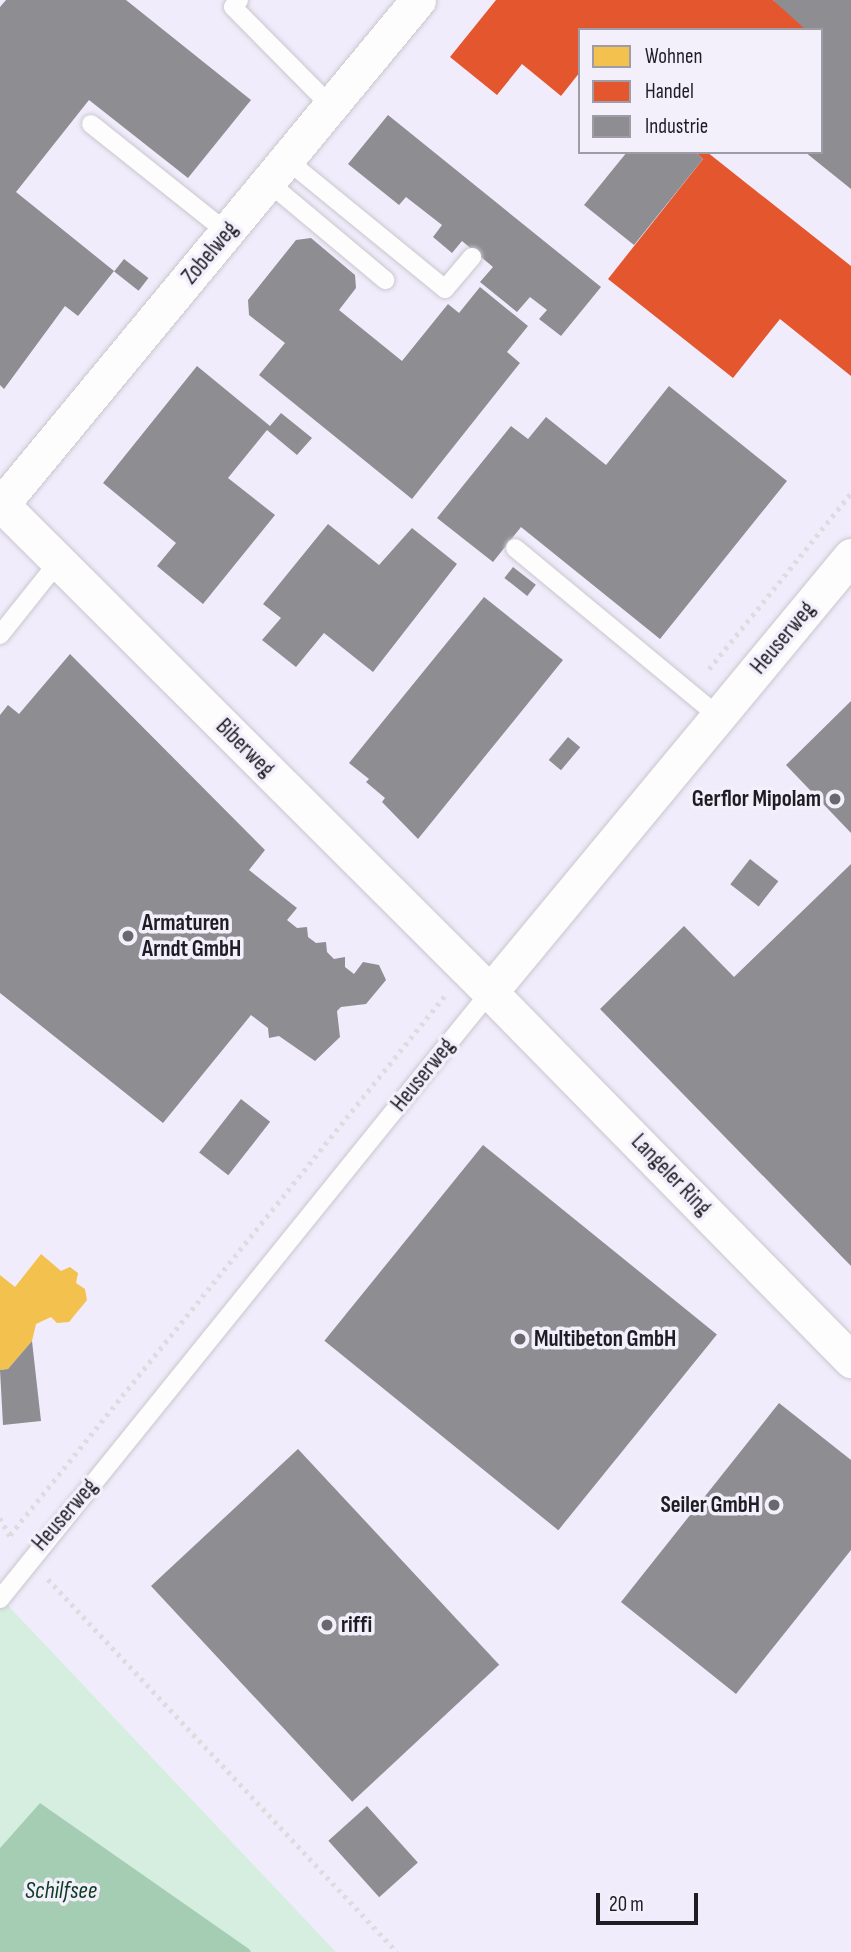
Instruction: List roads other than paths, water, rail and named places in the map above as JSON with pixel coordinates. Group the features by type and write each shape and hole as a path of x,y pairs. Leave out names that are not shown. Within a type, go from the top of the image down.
{"street":[{"name":"Zobelweg","path":"1,504 418,0"},
{"name":"Biberweg","path":"1,504 478,980"},
{"name":"Heuserweg","path":"478,980 718,716 851,556"},
{"name":"Langeler Ring","path":"478,980 851,1360"}],"lane":[{"path":"239,0 233,7 331,106"},
{"path":"91,124 227,232"},
{"path":"278,171 445,289 472,257"},
{"path":"278,171 385,280"},
{"path":"515,548 718,716"},
{"path":"0,635 59,561"},
{"name":"Heuserweg","path":"0,1599 29,1558 478,980"}],"water":[{"name":"Schilfsee","path":"40,1803 251,1952 0,1952 0,1848"}],"place":[{"name":"Gerflor Mipolam","path":"835,799"},
{"name":"Armaturen Arndt GmbH","path":"128,936"},
{"name":"Multibeton GmbH","path":"520,1339"},
{"name":"Seiler GmbH","path":"774,1505"},
{"name":"riffi","path":"327,1625"}]}
